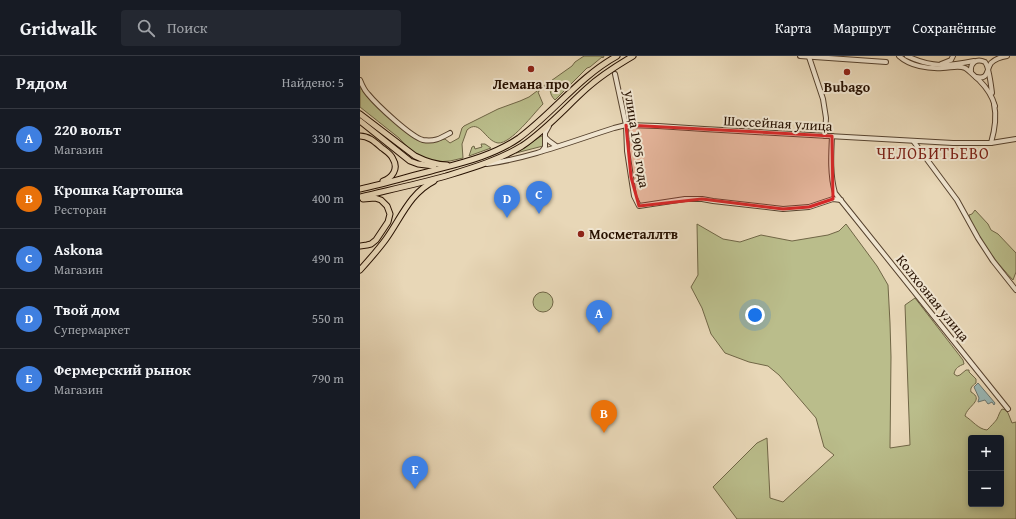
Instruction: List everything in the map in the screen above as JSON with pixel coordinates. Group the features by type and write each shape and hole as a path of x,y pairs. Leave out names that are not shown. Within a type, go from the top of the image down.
{"main road":[{"path":"360,189 397,181 462,163 501,148 517,139 547,115 578,84 594,71 617,56"},
{"path":"360,270 386,240 408,205 416,194 422,189 433,181 480,165 522,146 553,122 584,90 599,78 633,56"},
{"path":"360,114 415,156 433,164 444,165"},
{"path":"362,123 410,161 425,166 462,163"},
{"path":"360,136 367,137 374,141 390,155 396,164 396,169 387,180 360,189"},
{"path":"360,198 447,176"},
{"path":"360,198 375,198 380,200 387,206 390,214 388,222 376,240 371,244 360,246"}],"street":[{"path":"800,56 886,62"},
{"path":"899,56 906,61 920,66 935,68 964,68 979,78 986,74 993,61 1007,56"},
{"path":"907,56 924,63 945,66 979,60 985,62 988,66 995,106 996,122 991,143"},
{"path":"924,63 942,64 951,60 954,56"},
{"path":"809,57 823,99 826,118 825,136"},
{"path":"979,60 974,62 971,70 989,91 995,106"},
{"name":"улица 1905 года","path":"615,74 626,125 630,177 634,196 639,206 685,199 702,199 783,209 809,207 833,199"},
{"path":"360,80 364,90 372,99 403,127 418,138 424,140 439,140 450,133"},
{"path":"542,151 545,147 545,133 553,122"},
{"name":"Шоссейная улица","path":"480,165 506,161 626,125 961,144 991,143 1016,139"},
{"path":"832,136 831,173 835,194 833,199 841,200"},
{"path":"546,138 556,146"},
{"path":"914,142 957,200 978,238 993,261 1016,290"},
{"name":"Колхозная улица","path":"835,194 1008,409"}],"highlighted area":[{"path":"626,125 832,136 833,199 809,207 783,209 702,199 639,206 631,177"}],"green space":[{"path":"584,56 604,56 587,68 555,100 548,83"},
{"path":"360,85 365,94 376,106 412,136 432,142 445,139 450,143 459,138 464,126 498,109 529,97 545,85 546,86 538,92 543,104 509,139 498,143 493,141 479,128 472,127 467,130 462,144 463,158 436,162 410,150 399,138 360,107"},
{"path":"541,136 544,137 543,146 516,153"},
{"path":"481,144 485,144 491,148 469,156 472,147 474,146 475,149 482,147"},
{"path":"975,210 988,224 991,230 998,234 1016,253 1016,272 1013,280 980,239 969,215"},
{"path":"697,224 723,239 740,242 761,235 792,241 828,235 839,231 846,224 877,266 888,285 891,357 890,448 910,445 905,305 915,298 963,360 964,364 955,370 954,374 957,376 966,370 969,370 969,372 976,379 976,383 972,387 971,392 975,395 976,400 966,412 965,416 978,426 987,430 996,420 1002,409 1006,410 1012,423 1016,422 1016,519 737,519 713,487 757,443 767,438 770,498 783,502 834,455 824,447 816,418 779,375 768,366 749,362 725,353 711,334 702,308 691,287 698,275"},
{"path":"543,292 550,295 553,302 550,309 543,312 536,309 533,302 536,295"}],"water":[{"path":"978,383 995,403 994,405 992,402 988,404 985,400 978,402 979,398 974,387"}],"place":[{"name":"Лемана про","path":"531,69"},
{"name":"Bubago","path":"847,72"},
{"name":"Askona","path":"539,214"},
{"name":"Твой дом","path":"507,218"},
{"name":"Мосметаллтв","path":"581,234"},
{"name":"220 вольт","path":"599,333"},
{"name":"Крошка Картошка","path":"604,433"},
{"name":"Фермерский рынок","path":"415,489"}],"district":[{"name":"ЧЕЛОБИТЬЕВО","path":"933,153"}]}
